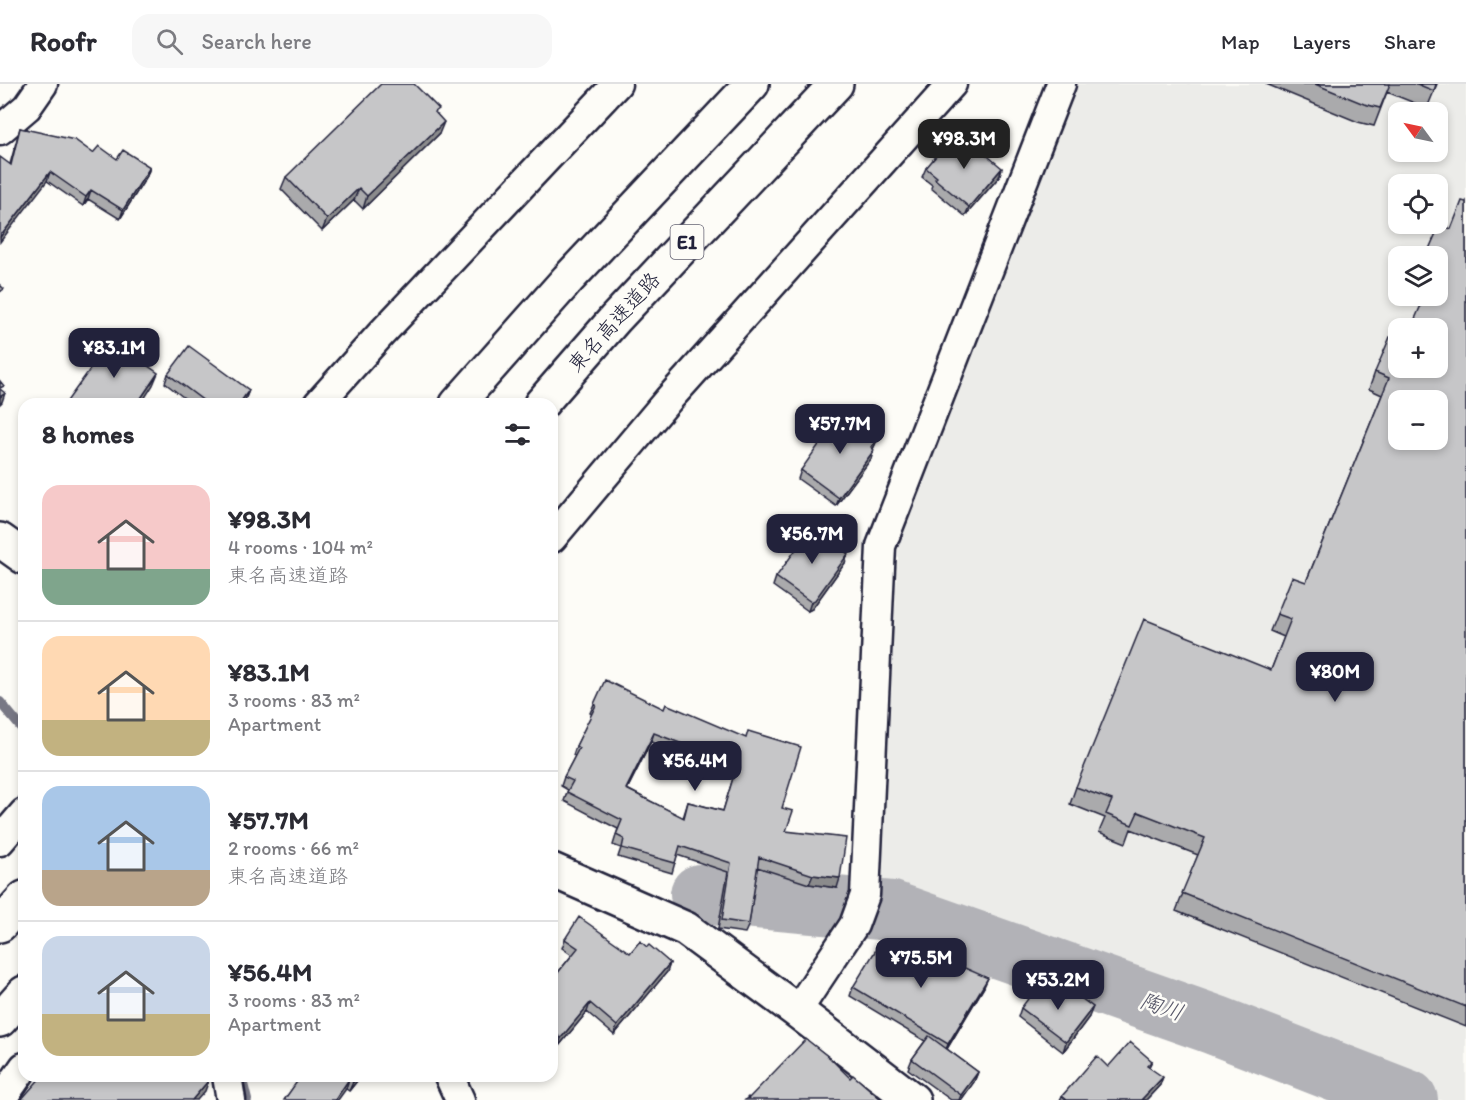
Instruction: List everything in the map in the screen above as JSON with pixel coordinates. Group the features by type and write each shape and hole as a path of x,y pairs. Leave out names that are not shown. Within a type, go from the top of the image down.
{"main road":[{"path":"462,398 568,279 752,84"},
{"name":"東名高速道路","path":"546,398 615,319 836,84"},
{"path":"0,540 18,553"},
{"path":"558,873 686,929 913,1100"},
{"path":"0,926 18,905"},
{"path":"0,1020 18,1000"}],"street":[{"path":"0,130 27,107 43,84"},
{"path":"323,398 617,84"},
{"path":"558,531 668,400 952,84"},
{"path":"797,1011 854,925 865,895 881,546 1061,84"},
{"path":"0,841 18,820"},
{"path":"1,1100 18,1076"},
{"path":"228,1082 231,1100"},
{"path":"452,1082 460,1100"}],"shaded area":[{"path":"1076,84 1466,84 1466,1100 1424,1100 1071,959 891,905 879,904 899,539"}],"building":[{"path":"381,84 414,84 439,109 435,112 444,122 367,196 359,188 327,219 286,177"},
{"path":"1315,84 1390,84 1380,108"},
{"path":"1417,84 1436,84 1434,91"},
{"path":"20,128 75,140 93,153 99,146 117,159 123,150 150,167 123,210 91,190 86,197 50,172 0,237 0,157 11,165"},
{"path":"953,136 959,142 964,136 1002,168 969,207 935,179 937,177 926,168"},
{"path":"1462,201 1466,202 1466,1007 1182,893 1205,838 1138,812 1132,825 1106,814 1112,800 1076,787 1144,619 1271,670 1291,619 1277,614 1292,577 1306,582 1389,378 1448,378 1448,318 1415,318 1421,306 1448,306 1448,246 1430,246 1436,234 1448,234 1448,228 1451,229"},
{"path":"111,340 158,373 141,398 69,398"},
{"path":"1388,342 1388,378 1375,372"},
{"path":"189,346 249,390 243,398 200,398 168,374"},
{"path":"842,412 878,438 871,447 874,450 839,498 801,470"},
{"path":"812,527 848,554 815,600 811,602 776,577"},
{"path":"605,680 664,709 666,704 746,738 748,731 801,747 782,808 793,811 786,831 846,838 840,878 813,875 759,857 749,924 722,920 731,863 680,846 675,863 622,848 624,839 616,835 622,820 567,792 573,781 564,777 579,748 576,746 596,705 594,704","holes":["654,733 737,765 723,811 688,802 684,818 626,789"]},
{"path":"579,917 630,953 640,941 647,947 649,945 670,963 617,1026 590,1003 561,1038 558,1036 558,973 578,948 565,939"},
{"path":"882,940 918,961 923,950 988,978 948,1044 853,987"},
{"path":"1037,987 1048,995 1054,987 1062,994 1067,988 1093,1007 1066,1042 1021,1008"},
{"path":"929,1036 978,1072 961,1095 912,1059"},
{"path":"806,1039 850,1078 853,1075 882,1100 745,1100"},
{"path":"1130,1042 1152,1061 1147,1066 1163,1077 1141,1100 1067,1100 1062,1096 1097,1056 1108,1067"},
{"path":"37,1082 207,1082 192,1100 21,1100"},
{"path":"297,1082 347,1082 335,1100 284,1100"}],"waterway":[{"path":"0,702 18,724"},
{"name":"陶川","path":"700,894 892,911 1215,1025 1408,1100"},
{"path":"242,1082 247,1100"}]}
